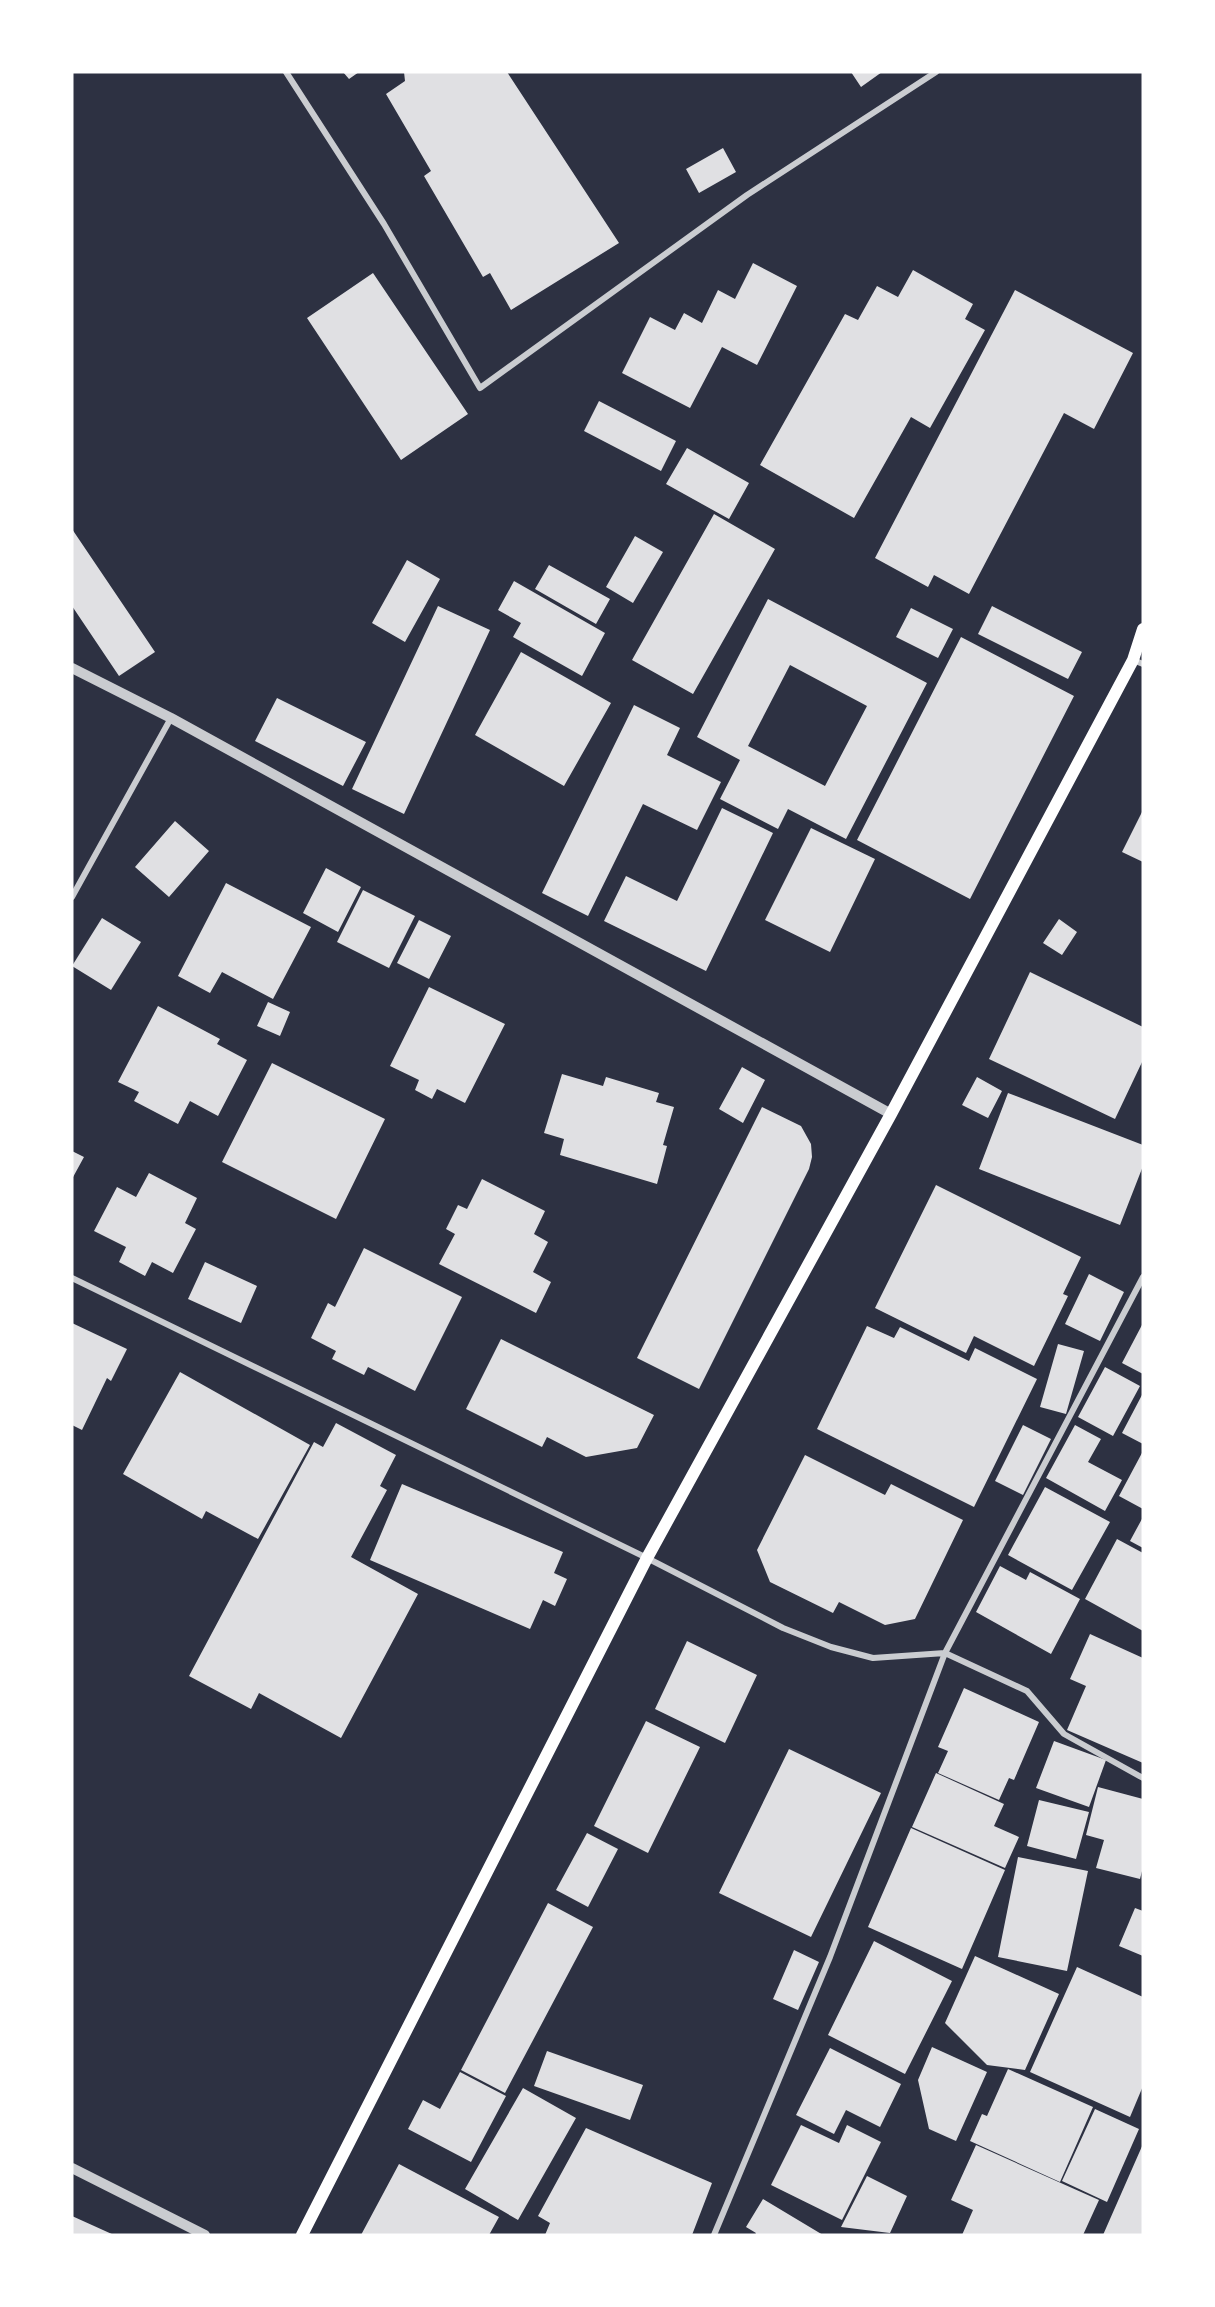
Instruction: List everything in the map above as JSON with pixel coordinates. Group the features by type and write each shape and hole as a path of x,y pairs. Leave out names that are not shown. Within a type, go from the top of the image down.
{"main road":[{"path":"302,2235 647,1558 1138,662 1143,629"}],"street":[{"path":"286,72 384,224 480,388 747,195 936,72"},
{"path":"72,668 171,718 891,1114"},
{"path":"72,897 171,718"},
{"path":"714,2235 830,1957 945,1653 1143,1277"},
{"path":"72,1278 647,1558 783,1628 831,1647 873,1658 945,1653 1027,1691 1064,1734 1143,1778"},
{"path":"72,2168 205,2235"}],"building":[{"path":"343,72 359,72 349,79"},
{"path":"404,72 507,72 619,243 511,310 490,273 483,277 424,176 431,171 386,94 405,81"},
{"path":"851,72 882,72 861,87"},
{"path":"723,148 736,172 699,193 686,169"},
{"path":"753,263 797,286 757,365 722,347 690,408 622,373 650,317 675,330 684,313 702,323 718,290 735,299"},
{"path":"913,270 973,304 965,319 985,330 930,428 911,417 854,518 760,465 845,314 858,320 877,286 898,297"},
{"path":"373,273 468,414 401,460 307,318"},
{"path":"1015,290 1133,353 1094,429 1064,413 969,594 934,575 928,587 875,558"},
{"path":"599,401 676,441 661,471 584,431"},
{"path":"687,448 749,483 729,519 666,484"},
{"path":"714,514 775,549 693,694 632,660"},
{"path":"72,529 155,652 119,676 72,606"},
{"path":"635,536 663,552 633,603 606,587"},
{"path":"407,560 440,579 405,642 372,623"},
{"path":"549,565 610,599 596,624 535,589"},
{"path":"514,581 605,633 582,676 513,637 521,623 498,610"},
{"path":"768,599 927,683 846,839 788,809 778,829 720,799 740,760 697,737","holes":["790,665 867,706 825,786 748,746"]},
{"path":"438,606 490,630 404,814 352,789"},
{"path":"992,606 1082,652 1068,679 978,634"},
{"path":"911,608 953,629 938,658 896,637"},
{"path":"961,637 1074,696 970,899 857,840"},
{"path":"521,652 611,703 564,786 475,735"},
{"path":"277,698 366,742 343,786 255,741"},
{"path":"634,705 680,728 667,755 721,782 697,830 643,804 588,916 542,893"},
{"path":"722,808 773,833 706,971 604,921 626,876 677,901"},
{"path":"1143,810 1143,862 1122,852"},
{"path":"175,821 209,851 169,897 135,867"},
{"path":"811,828 875,859 830,952 765,920"},
{"path":"326,868 361,887 338,932 303,913"},
{"path":"226,883 311,927 273,999 222,972 210,993 178,976"},
{"path":"363,890 415,916 389,968 337,942"},
{"path":"102,918 141,942 111,990 72,966"},
{"path":"1059,919 1077,932 1062,955 1043,943"},
{"path":"419,920 451,936 429,979 397,963"},
{"path":"1030,972 1143,1027 1143,1060 1115,1119 989,1059"},
{"path":"429,987 505,1024 465,1103 437,1089 432,1099 415,1090 419,1080 390,1066"},
{"path":"268,1002 290,1012 280,1036 257,1026"},
{"path":"158,1006 220,1039 217,1044 247,1060 218,1116 190,1101 178,1124 134,1101 139,1092 118,1082"},
{"path":"272,1063 385,1119 336,1219 222,1162"},
{"path":"742,1067 765,1080 743,1123 719,1109"},
{"path":"562,1074 603,1086 606,1077 659,1093 656,1102 674,1107 663,1145 667,1146 657,1184 560,1155 564,1139 544,1133"},
{"path":"977,1077 1002,1091 988,1118 962,1105"},
{"path":"1008,1093 1143,1145 1143,1166 1120,1225 979,1169"},
{"path":"762,1107 801,1126 811,1144 812,1157 809,1169 699,1389 637,1358"},
{"path":"72,1151 84,1157 72,1179"},
{"path":"149,1173 197,1198 185,1223 196,1229 173,1273 152,1262 145,1276 119,1262 126,1247 94,1231 117,1187 136,1197"},
{"path":"482,1179 545,1211 534,1234 548,1242 533,1272 551,1282 536,1313 439,1264 455,1234 446,1229 458,1205 467,1209"},
{"path":"936,1185 1081,1257 1063,1294 1068,1296 1034,1366 974,1336 966,1353 875,1308"},
{"path":"364,1248 462,1297 415,1391 368,1367 364,1375 332,1359 336,1351 311,1338 328,1303 335,1307"},
{"path":"205,1262 257,1286 241,1323 188,1299"},
{"path":"1089,1274 1124,1292 1100,1341 1065,1324"},
{"path":"72,1323 127,1349 111,1381 107,1378 82,1430 72,1425"},
{"path":"1143,1323 1143,1374 1122,1363"},
{"path":"867,1326 894,1338 900,1327 969,1361 975,1348 1037,1379 974,1507 817,1429"},
{"path":"501,1339 654,1415 637,1448 586,1457 547,1437 542,1447 466,1409"},
{"path":"1058,1344 1084,1351 1066,1414 1040,1407"},
{"path":"1105,1367 1140,1386 1113,1436 1078,1417"},
{"path":"180,1372 310,1445 258,1539 206,1511 202,1519 123,1474"},
{"path":"1143,1393 1143,1444 1122,1433"},
{"path":"336,1423 396,1455 380,1486 387,1490 351,1557 418,1594 341,1738 259,1693 251,1709 189,1676 314,1442 323,1447"},
{"path":"1023,1425 1051,1439 1023,1495 995,1481"},
{"path":"1075,1425 1101,1439 1088,1462 1122,1480 1105,1511 1046,1478"},
{"path":"1143,1451 1143,1509 1119,1496"},
{"path":"805,1455 885,1495 891,1484 963,1520 915,1619 885,1625 839,1602 833,1613 770,1582 757,1550"},
{"path":"402,1484 563,1552 554,1573 567,1579 555,1606 543,1600 530,1629 370,1560"},
{"path":"1045,1487 1110,1522 1072,1590 1008,1555"},
{"path":"1143,1517 1143,1548 1130,1541"},
{"path":"1117,1539 1143,1553 1143,1631 1085,1599"},
{"path":"1000,1566 1026,1580 1030,1572 1080,1599 1051,1654 976,1612"},
{"path":"1090,1634 1143,1658 1143,1763 1067,1730 1086,1686 1070,1679"},
{"path":"687,1641 757,1675 725,1743 655,1709"},
{"path":"964,1688 1039,1722 1014,1780 1009,1778 999,1800 938,1773 948,1751 938,1747"},
{"path":"646,1721 700,1747 648,1853 594,1826"},
{"path":"1054,1741 1106,1760 1089,1807 1036,1788"},
{"path":"789,1749 881,1793 811,1937 719,1893"},
{"path":"936,1773 1004,1804 994,1826 1019,1837 1005,1868 912,1827"},
{"path":"1098,1787 1143,1799 1143,1867 1140,1879 1096,1868 1104,1840 1086,1835"},
{"path":"1039,1800 1089,1812 1076,1859 1027,1846"},
{"path":"911,1828 1005,1870 962,1969 868,1927"},
{"path":"587,1833 618,1849 588,1907 556,1890"},
{"path":"1018,1857 1088,1871 1067,1971 998,1957"},
{"path":"548,1903 593,1927 505,2093 461,2070"},
{"path":"1135,1908 1143,1911 1143,1956 1119,1946"},
{"path":"874,1941 952,1981 905,2074 828,2035"},
{"path":"794,1950 819,1962 798,2010 773,1999"},
{"path":"975,1956 1059,1994 1025,2070 987,2065 945,2023"},
{"path":"1077,1967 1143,1997 1143,2086 1130,2117 1030,2072"},
{"path":"932,2047 987,2072 956,2141 929,2129 918,2080"},
{"path":"830,2048 901,2084 880,2127 846,2110 834,2134 796,2115"},
{"path":"547,2051 643,2085 630,2120 534,2086"},
{"path":"1008,2069 1093,2107 1060,2182 970,2141 982,2114 987,2116"},
{"path":"460,2072 506,2096 471,2162 408,2129 423,2100 440,2109"},
{"path":"523,2088 576,2118 518,2220 465,2189"},
{"path":"1095,2109 1139,2129 1107,2202 1062,2181"},
{"path":"801,2125 839,2143 847,2125 881,2142 842,2220 771,2185"},
{"path":"586,2128 712,2183 692,2235 545,2235 550,2223 538,2216"},
{"path":"1143,2144 1143,2235 1103,2235"},
{"path":"976,2145 1099,2200 1083,2235 962,2235 973,2210 951,2200"},
{"path":"399,2164 499,2217 489,2235 361,2235"},
{"path":"867,2176 907,2196 890,2233 841,2227"},
{"path":"763,2199 823,2235 755,2235 756,2233 746,2227"},
{"path":"72,2216 114,2235 72,2235"}]}
